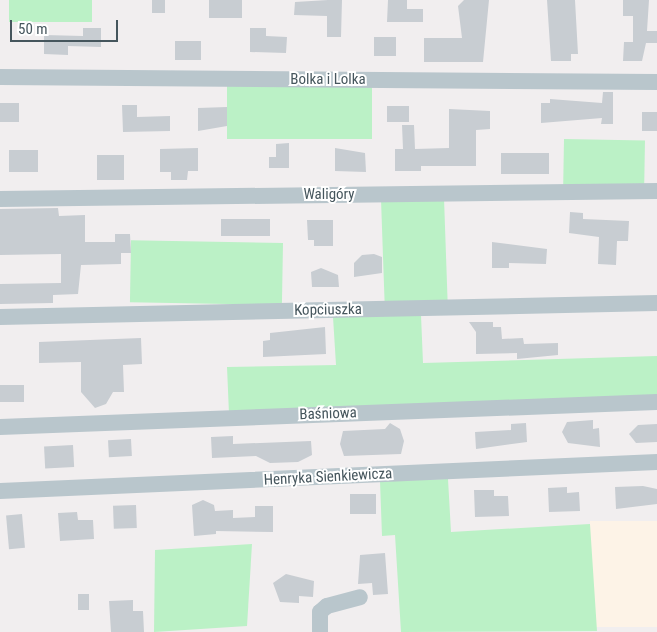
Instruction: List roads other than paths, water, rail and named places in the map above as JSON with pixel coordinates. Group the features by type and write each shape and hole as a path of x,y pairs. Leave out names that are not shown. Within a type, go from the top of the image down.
{"street":[{"name":"Bolka i Lolka","path":"0,77 657,82"},
{"name":"Waligóry","path":"0,200 657,191"},
{"name":"Kopciuszka","path":"0,317 657,303"},
{"name":"Baśniowa","path":"0,427 657,402"},
{"name":"Henryka Sienkiewicza","path":"0,491 657,462"},
{"path":"320,632 320,612 327,606 360,596"}]}
